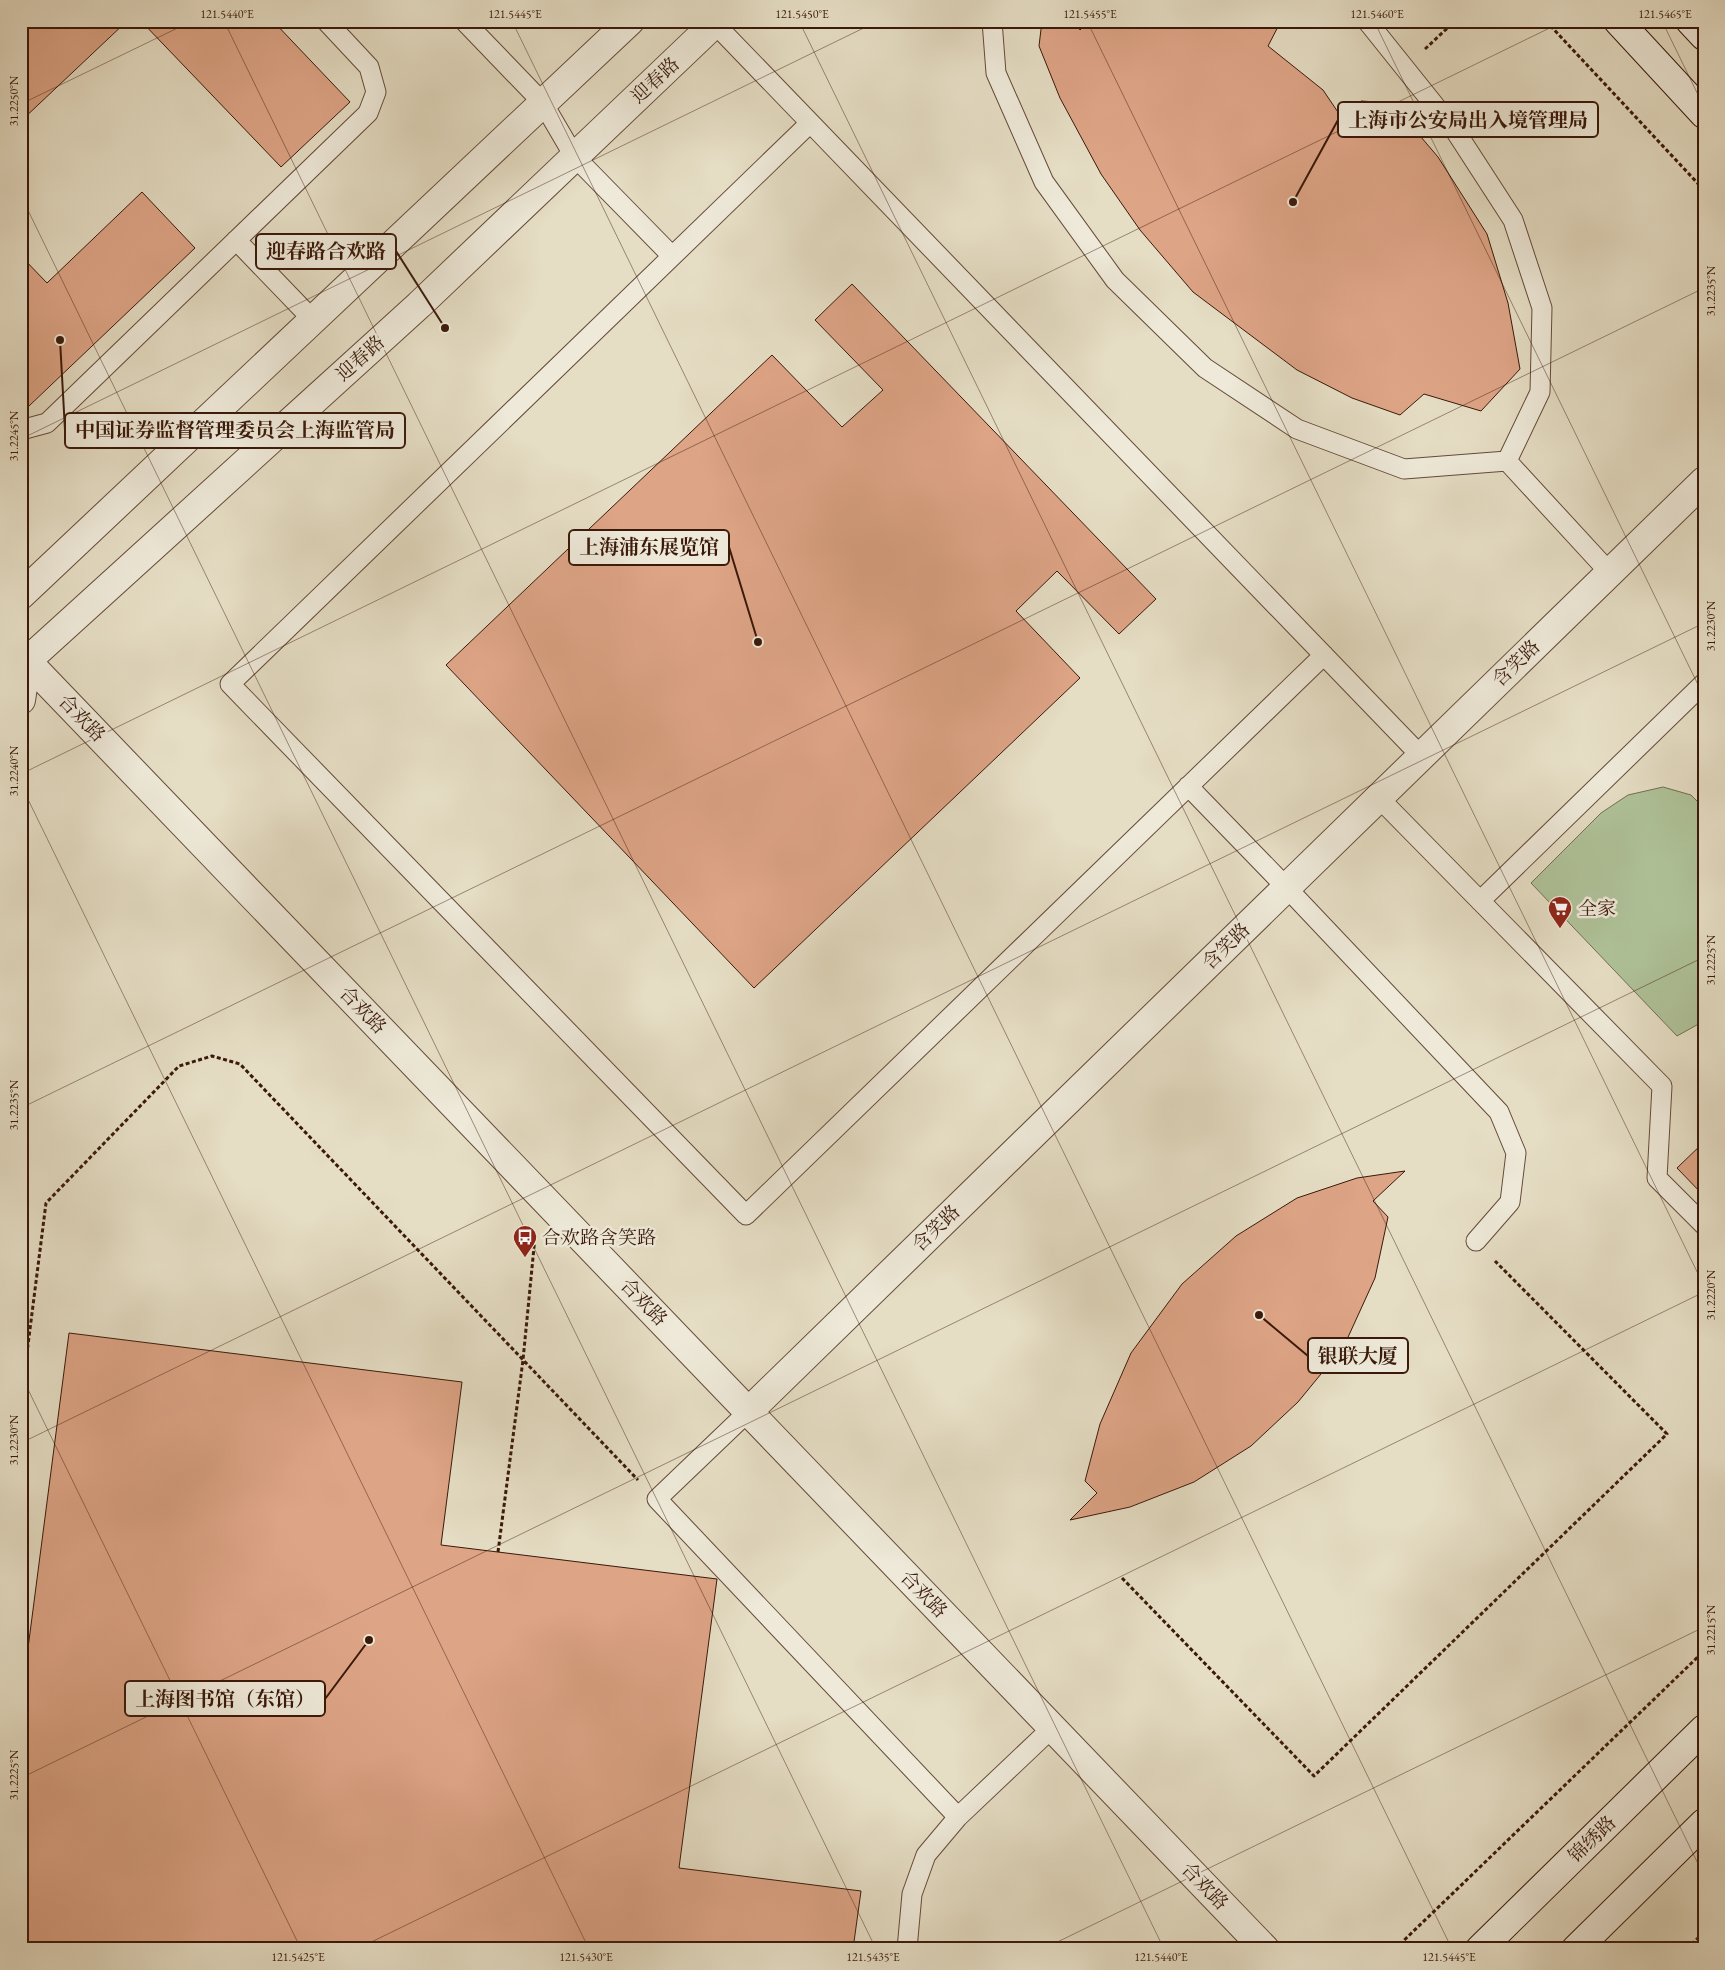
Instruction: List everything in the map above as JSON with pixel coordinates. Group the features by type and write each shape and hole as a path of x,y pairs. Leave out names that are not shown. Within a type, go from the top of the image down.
{"street":[{"path":"21,595 630,21"},
{"path":"1618,21 1704,114"},
{"path":"1690,21 1704,36"},
{"name":"迎春路","path":"24,658 418,305 716,23"},
{"name":"含笑路","path":"749,1411 1704,481"},
{"path":"21,700 24,658"},
{"name":"合欢路","path":"24,658 1265,1949"},
{"name":"锦绣路","path":"1480,1949 1704,1729"},
{"path":"1576,1949 1704,1823"}],"lane":[{"path":"21,430 47,422 368,113 376,92 369,67 326,21"},
{"path":"464,21 543,103 574,156 672,256"},
{"path":"992,21 996,73 1044,182 1115,280 1205,368 1297,429 1404,469 1507,461"},
{"path":"1367,21 1456,132 1513,220 1542,308 1540,392 1507,461"},
{"path":"716,23 810,123 1421,756"},
{"path":"810,123 230,684 746,1215 1324,655"},
{"path":"236,240 313,320"},
{"path":"1507,461 1610,572"},
{"path":"1480,901 1704,683"},
{"path":"1188,786 1499,1112 1516,1153 1510,1202 1476,1240"},
{"path":"1378,798 1662,1086 1656,1178 1704,1225"},
{"path":"749,1411 657,1499 958,1817"},
{"path":"907,1949 912,1894 926,1855 958,1817 1052,1727"}],"path":[{"path":"1405,68 1455,21"},
{"path":"1546,21 1704,190"},
{"path":"21,1400 46,1203 179,1066 212,1056 240,1064 657,1499"},
{"path":"498,1552 523,1360 540,1194"},
{"path":"1122,1578 1314,1776 1667,1434 1476,1240"},
{"path":"1395,1949 1704,1651"},
{"path":"1687,1949 1704,1932"}],"green space":[{"path":"1663,787 1691,795 1704,808 1704,1021 1677,1036 1531,883 1601,813 1628,795"}],"building":[{"path":"21,21 127,21 21,121"},
{"path":"141,21 273,21 350,102 281,167"},
{"path":"1042,21 1074,21 1080,30 1089,21 1281,21 1268,46 1323,90 1344,121 1361,101 1392,103 1438,157 1487,234 1508,303 1520,369 1481,411 1424,394 1400,415 1352,398 1297,370 1193,292 1140,230 1101,174 1060,98 1039,46"},
{"path":"142,192 195,248 29,406 21,397 21,256 47,283"},
{"path":"852,284 1156,599 1119,634 1057,571 1016,611 1080,678 754,988 446,665 772,355 842,427 883,390 815,320"},
{"path":"1704,1142 1704,1196 1677,1168"},
{"path":"1405,1171 1373,1201 1388,1217 1375,1278 1344,1346 1298,1402 1251,1446 1194,1482 1130,1507 1070,1520 1097,1493 1085,1481 1100,1424 1131,1353 1182,1284 1236,1236 1297,1198 1357,1178"},
{"path":"69,1333 462,1382 441,1545 717,1579 679,1868 861,1891 853,1949 21,1949 21,1702"}],"place":[{"name":"上海市公安局出入境管理局","path":"1293,202"},
{"name":"迎春路合欢路","path":"445,328"},
{"name":"中国证券监督管理委员会上海监管局","path":"60,340"},
{"name":"上海浦东展览馆","path":"758,642"},
{"name":"全家","path":"1560,929"},
{"name":"合欢路含笑路","path":"525,1258"},
{"name":"银联大厦","path":"1259,1315"},
{"name":"上海图书馆（东馆）","path":"369,1640"}]}
